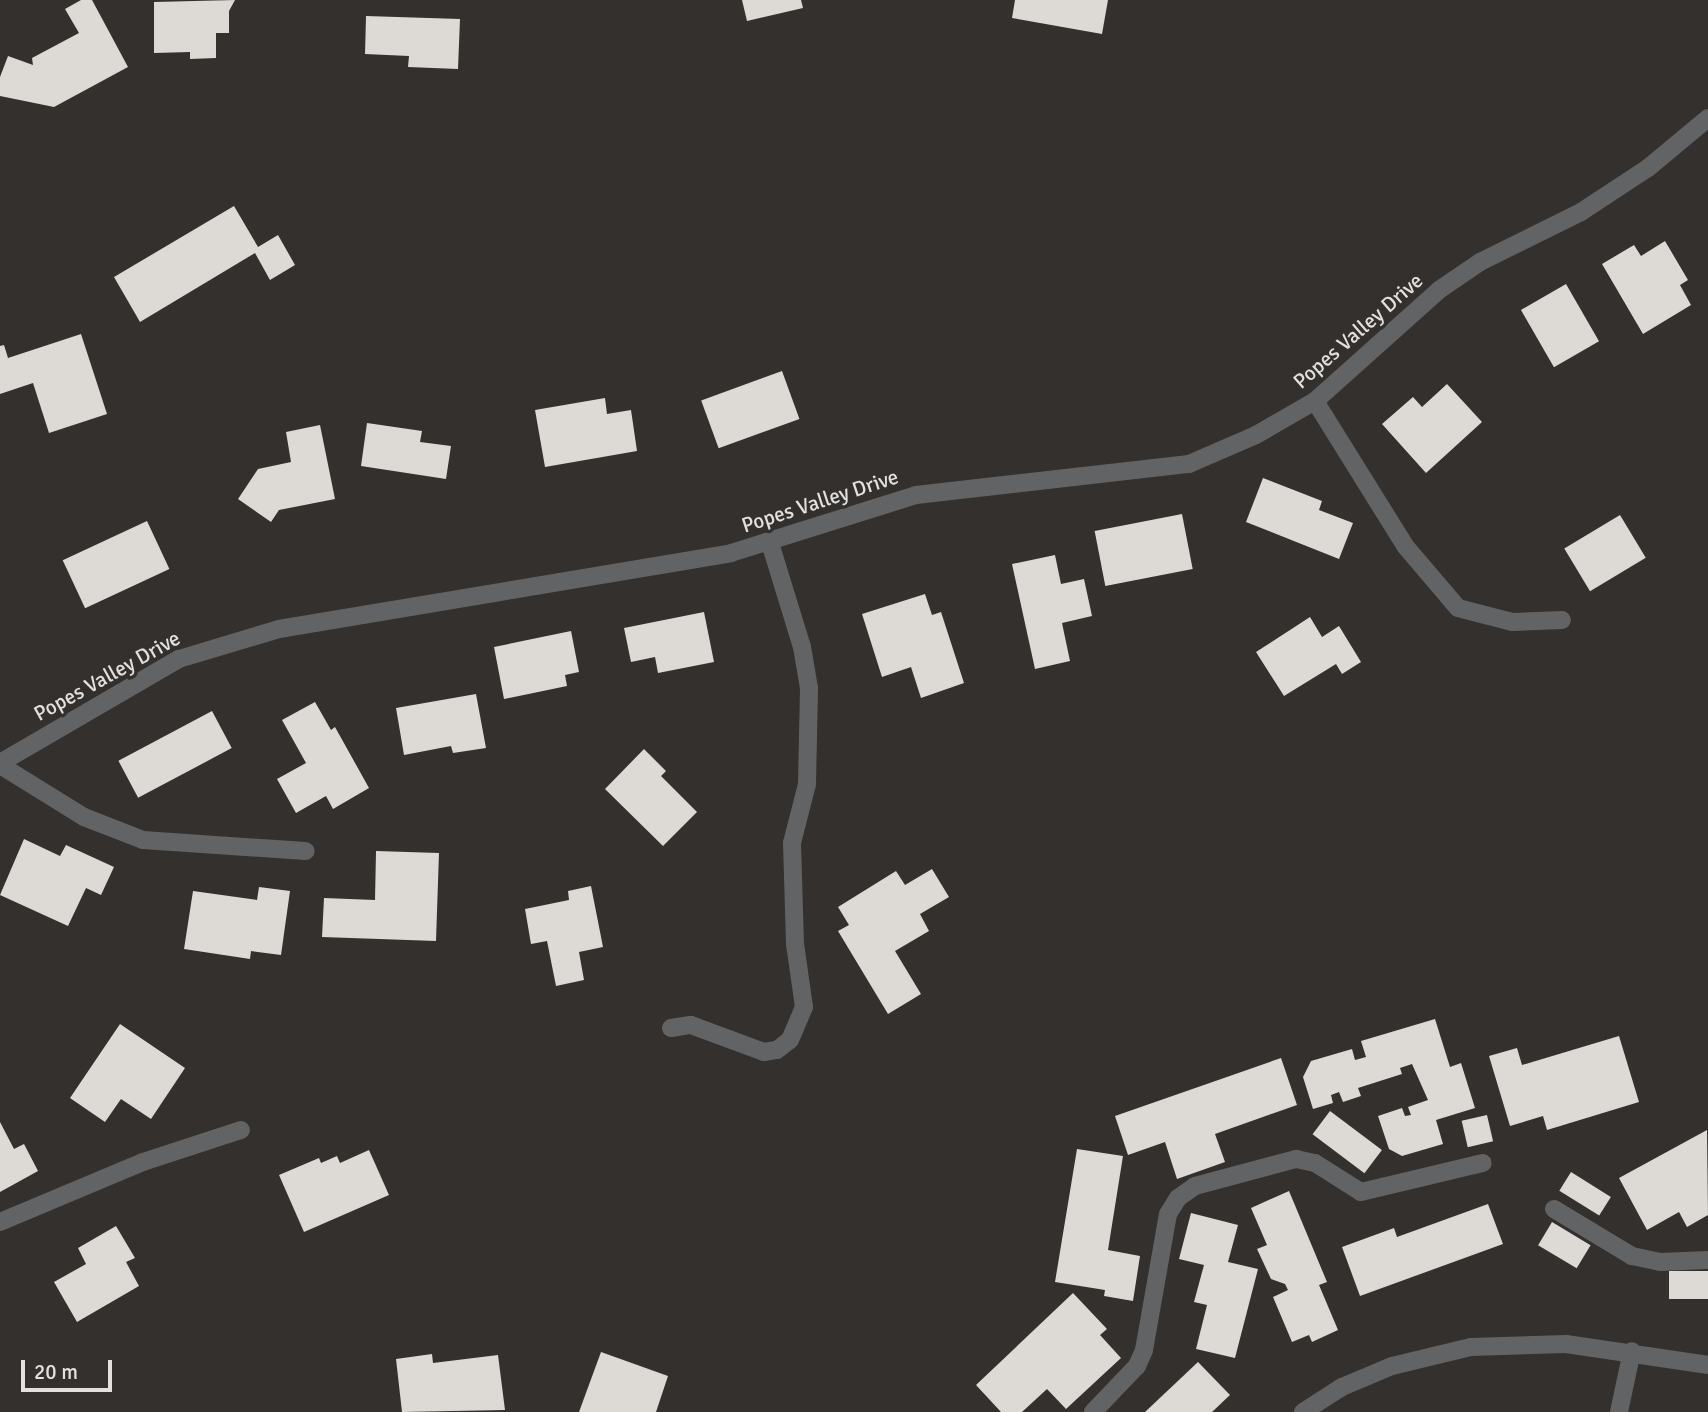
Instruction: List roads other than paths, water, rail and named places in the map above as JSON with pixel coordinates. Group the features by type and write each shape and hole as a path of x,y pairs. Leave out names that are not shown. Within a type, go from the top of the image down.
{"street":[{"name":"Popes Valley Drive","path":"0,764 152,673 211,646 279,629 770,543 841,515 916,495 1189,464 1256,435 1315,401 1439,290 1480,262 1581,212 1648,168 1708,118"},
{"path":"1315,401 1406,547 1458,608 1512,622 1562,620"},
{"path":"671,1028 691,1025 764,1052 777,1050 798,1028 804,1007 795,944 792,843 807,784 808,688 802,648 770,543"},
{"path":"0,764 83,817 143,840 306,850"},
{"path":"0,1222 143,1162 241,1130"},
{"path":"1093,1412 1137,1366 1144,1350 1168,1214 1178,1198 1195,1186 1296,1159 1315,1163 1361,1192 1483,1163"},
{"path":"1554,1209 1632,1256 1661,1262 1708,1260"},
{"path":"1303,1412 1342,1387 1430,1354 1520,1344 1632,1351 1708,1365"},
{"path":"1619,1412 1632,1351"}]}
